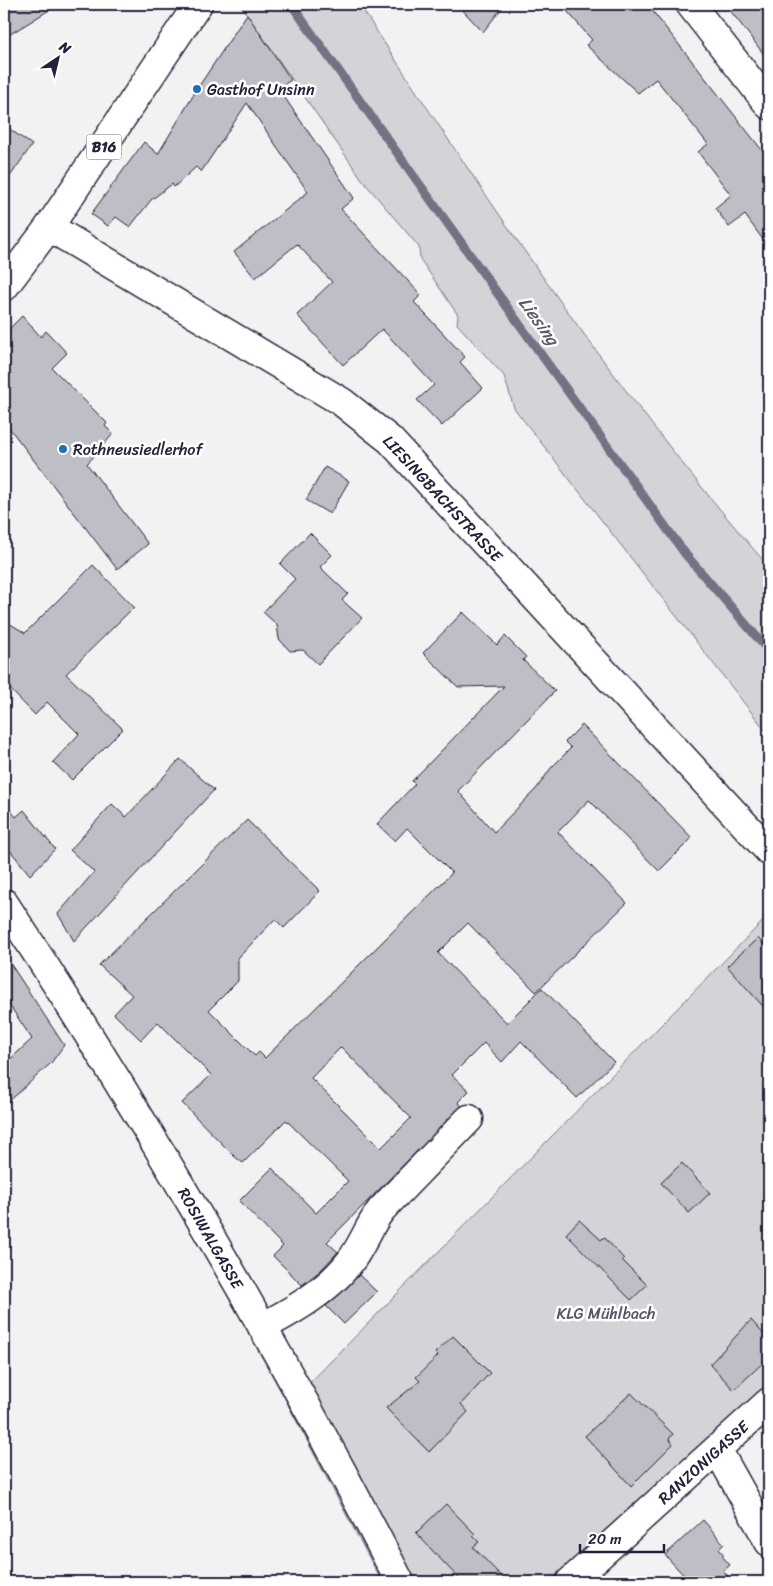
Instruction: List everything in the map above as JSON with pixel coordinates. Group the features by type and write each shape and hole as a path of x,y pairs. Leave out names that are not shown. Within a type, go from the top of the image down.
{"street":[{"name":"B16","path":"4,287 49,227 198,4"},
{"path":"690,4 769,105"},
{"name":"LIESINGBACHSTRASSE","path":"49,227 342,402 390,440 769,851"},
{"name":"ROSIWALGASSE","path":"4,904 47,968 198,1215 346,1477 400,1582"},
{"path":"262,1327 314,1298 349,1263 370,1224 381,1210 469,1119"},
{"name":"RANZONIGASSE","path":"570,1582 769,1402"},
{"path":"717,1449 769,1542"}],"green space":[{"path":"243,4 359,4 455,150 554,293 658,433 769,567 769,735 514,408 504,376 457,324 458,315 420,259 419,247 364,182 241,6"},
{"name":"KLG Mühlbach","path":"769,915 769,1385 555,1582 382,1582 288,1405"}],"building":[{"path":"4,4 59,4 4,38"},
{"path":"457,4 505,4 483,32"},
{"path":"561,4 647,4 769,159 769,248 745,215 729,227 715,208 731,195 698,152 708,144 656,79 638,93 586,45 592,40"},
{"path":"725,4 769,4 769,61 743,27"},
{"path":"247,14 291,80 278,88 354,198 341,209 421,295 414,302 465,357 460,362 483,388 442,426 417,400 434,385 382,329 343,365 297,315 332,282 297,244 255,278 234,252 308,192 247,103 201,172 196,167 174,187 172,184 151,200 130,227 116,217 108,226 91,214 144,142 158,154 197,89"},
{"path":"4,125 32,145 4,185"},
{"name":"Rothneusiedlerhof","path":"22,316 41,337 46,331 67,353 52,368 107,423 105,426 113,434 87,464 148,544 117,569 4,421 4,334"},
{"path":"325,467 349,481 330,514 306,500"},
{"path":"310,533 332,555 320,567 348,594 342,600 362,618 318,664 303,650 290,651 279,639 277,625 263,612 295,579 280,564"},
{"path":"93,565 134,607 66,674 123,729 72,780 53,762 79,734 47,702 35,715 4,683 4,620 25,633"},
{"path":"463,612 497,645 505,636 526,657 523,660 555,691 458,791 494,832 537,788 551,768 571,748 565,742 582,725 692,838 659,871 589,800 558,832 627,903 536,992 468,923 438,953 507,1023 542,988 614,1062 577,1098 521,1041 502,1062 484,1043 452,1075 469,1091 458,1102 462,1106 327,1242 338,1252 320,1271 302,1285 273,1256 283,1246 239,1201 272,1168 316,1213 348,1181 286,1120 243,1163 235,1157 182,1103 211,1075 158,1022 141,1040 114,1014 132,995 99,965 247,820 320,891 284,928 275,919 238,958 238,981 209,1010 255,1056 259,1052 265,1058 452,873 407,828 395,841 377,824 415,784 412,781 504,686 458,687 423,653","holes":["341,1047 411,1118 381,1148 311,1078"]},
{"path":"180,759 214,790 74,941 58,914 94,872 70,850 112,804 126,817"},
{"path":"4,803 16,817 24,810 55,849 30,875 4,843"},
{"path":"758,938 769,951 769,1013 727,966"},
{"path":"4,954 64,1045 51,1063 4,1106 4,1065 32,1039 4,997"},
{"path":"682,1163 710,1193 689,1213 661,1183"},
{"path":"579,1220 601,1240 604,1237 624,1259 622,1260 647,1285 631,1300 566,1234"},
{"path":"359,1275 377,1292 344,1324 326,1306"},
{"path":"751,1320 769,1340 769,1357 734,1390 710,1364"},
{"path":"453,1336 490,1373 461,1404 468,1412 429,1452 386,1408 420,1381 416,1377 438,1356 435,1353"},
{"path":"631,1393 673,1434 669,1439 673,1444 631,1486 585,1436"},
{"path":"446,1504 475,1534 473,1536 479,1542 473,1547 507,1582 462,1582 416,1533"},
{"path":"703,1520 724,1544 719,1549 730,1565 723,1571 734,1582 690,1582 665,1555"}],"waterway":[{"name":"Liesing","path":"291,4 686,555 769,651"}],"place":[{"name":"Gasthof Unsinn","path":"197,89"},
{"name":"Rothneusiedlerhof","path":"63,449"}]}
